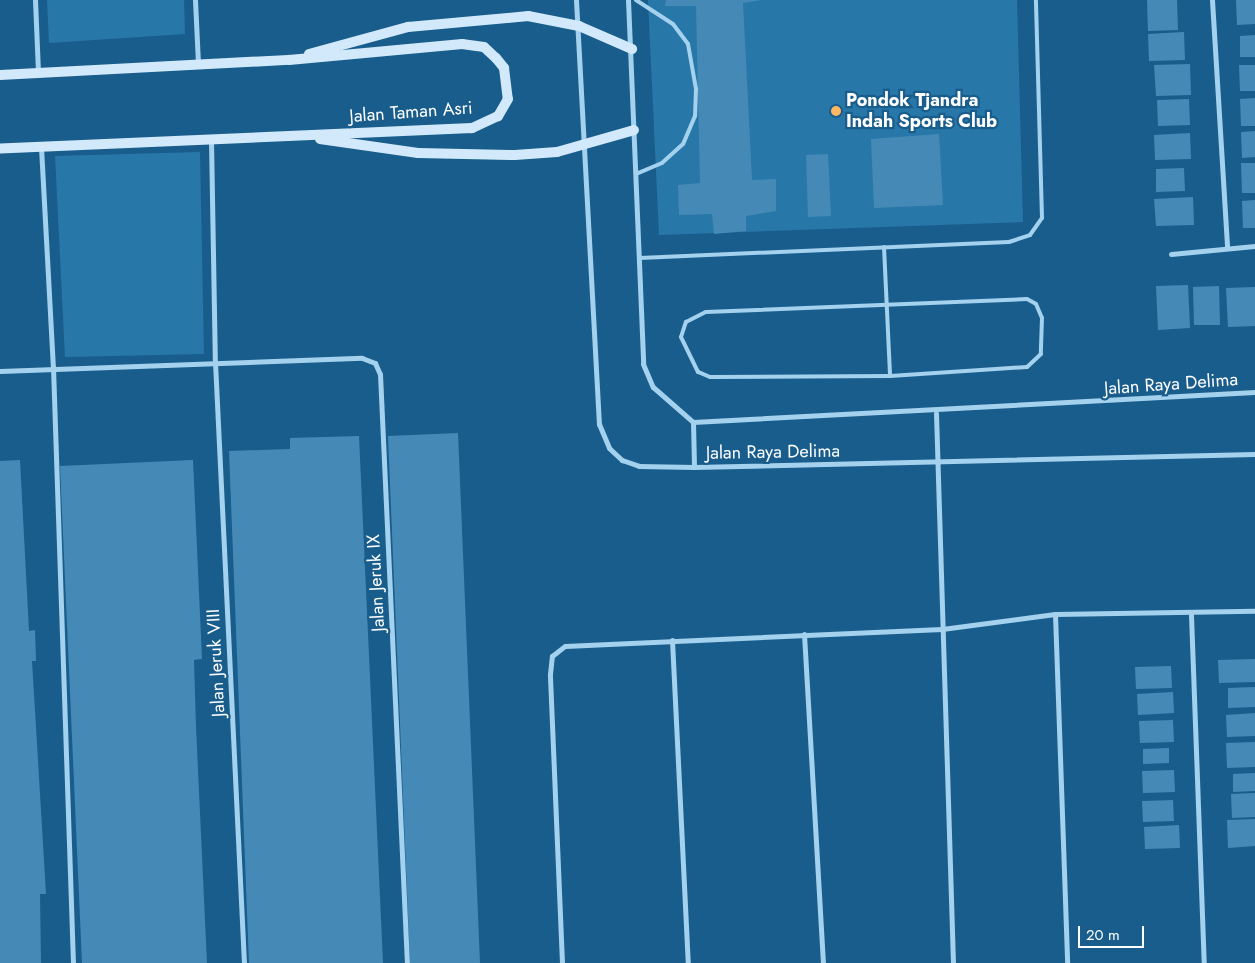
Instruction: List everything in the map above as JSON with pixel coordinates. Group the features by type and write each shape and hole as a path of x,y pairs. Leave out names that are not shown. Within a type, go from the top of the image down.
{"main road":[{"path":"288,60 365,37 464,20 528,16 579,26 632,49"},
{"name":"Jalan Taman Asri","path":"0,75 288,60 462,44 484,47 504,68 508,83 508,99 498,116 472,128 0,149"},
{"path":"297,136 465,157 557,152 634,125"}],"street":[{"path":"35,0 38,73"},
{"path":"195,0 198,64"},
{"path":"576,0 586,142"},
{"path":"628,0 632,49 634,125"},
{"path":"1212,0 1227,248"},
{"name":"Jalan Raya Delima","path":"634,125 643,364 653,387 693,422 936,413 1255,392"},
{"name":"Jalan Jeruk VIII","path":"211,140 215,362 244,963"},
{"name":"Jalan Raya Delima","path":"586,142 599,424 609,448 622,460 639,466 694,467 939,464 1255,454"},
{"path":"41,146 54,367 73,963"},
{"path":"1171,254 1255,246"},
{"name":"Jalan Jeruk IX","path":"0,371 54,367 362,358 374,363 380,374 408,963"},
{"path":"936,413 953,963"},
{"path":"693,422 694,467"},
{"path":"562,963 552,656 576,644 942,629 1055,614 1191,614 1255,611"},
{"path":"1055,614 1067,963"},
{"path":"1191,614 1204,963"},
{"path":"804,634 823,963"},
{"path":"672,640 688,963"}],"lane":[{"path":"636,0 673,24 688,44 696,89 695,116 682,144 662,163 636,174"},
{"path":"640,258 1008,242 1030,235 1042,218 1036,0"},
{"path":"884,247 890,376"},
{"path":"1027,299 1036,304 1042,318 1041,354 1027,367 890,376 710,377 698,372 681,337 686,322 706,312 887,303 1027,299"}],"shaded area":[{"path":"47,0 184,0 185,34 49,43"},
{"name":"Pondok Tjandra Indah Sports Club","path":"648,0 1017,0 1023,222 659,235"},
{"path":"200,152 204,354 65,357 55,156"}],"building":[{"path":"666,0 761,0 743,3 752,180 776,179 776,211 746,216 746,231 714,234 712,214 679,215 678,185 700,183 696,6 665,6"},
{"path":"1147,0 1177,0 1178,30 1148,31"},
{"path":"1236,0 1255,0 1255,24 1237,25"},
{"path":"1184,32 1185,60 1149,61 1148,34"},
{"path":"1255,35 1255,57 1240,57 1240,36"},
{"path":"1190,64 1191,95 1156,96 1154,65"},
{"path":"1239,65 1255,65 1255,91 1240,91"},
{"path":"1255,98 1255,126 1241,126 1240,99"},
{"path":"1189,99 1190,125 1158,126 1157,100"},
{"path":"1255,131 1255,157 1242,158 1241,132"},
{"path":"1190,133 1191,159 1155,160 1154,135"},
{"path":"939,134 943,205 874,208 871,139"},
{"path":"828,154 831,216 808,217 806,155"},
{"path":"1241,163 1255,163 1255,193 1242,193"},
{"path":"1184,168 1185,191 1156,192 1156,169"},
{"path":"1193,197 1194,225 1156,226 1154,199"},
{"path":"1255,200 1255,228 1243,228 1242,201"},
{"path":"1188,285 1190,328 1158,330 1156,286"},
{"path":"1219,286 1220,325 1194,325 1193,287"},
{"path":"1255,287 1255,326 1228,327 1226,288"},
{"path":"458,433 480,963 410,963 388,436"},
{"path":"359,436 383,963 249,963 229,451 290,449 290,438"},
{"path":"20,460 29,631 35,630 36,661 32,661 46,894 40,894 41,963 0,963 0,461"},
{"path":"193,460 202,659 194,660 207,963 82,963 60,466"},
{"path":"1255,659 1255,682 1219,683 1218,660"},
{"path":"1171,666 1172,688 1136,689 1135,667"},
{"path":"1255,687 1255,707 1228,708 1228,688"},
{"path":"1173,692 1174,713 1138,715 1137,694"},
{"path":"1255,713 1255,736 1227,737 1226,715"},
{"path":"1173,720 1174,742 1140,743 1139,721"},
{"path":"1255,742 1255,767 1227,768 1226,743"},
{"path":"1169,748 1169,763 1143,764 1143,749"},
{"path":"1174,770 1175,792 1143,793 1142,771"},
{"path":"1255,773 1255,791 1233,792 1233,774"},
{"path":"1255,793 1255,817 1232,818 1231,794"},
{"path":"1173,800 1174,821 1143,822 1142,801"},
{"path":"1255,819 1255,846 1228,848 1227,820"},
{"path":"1179,825 1180,848 1145,849 1144,827"}],"place":[{"name":"Pondok Tjandra Indah Sports Club","path":"836,111"}]}
